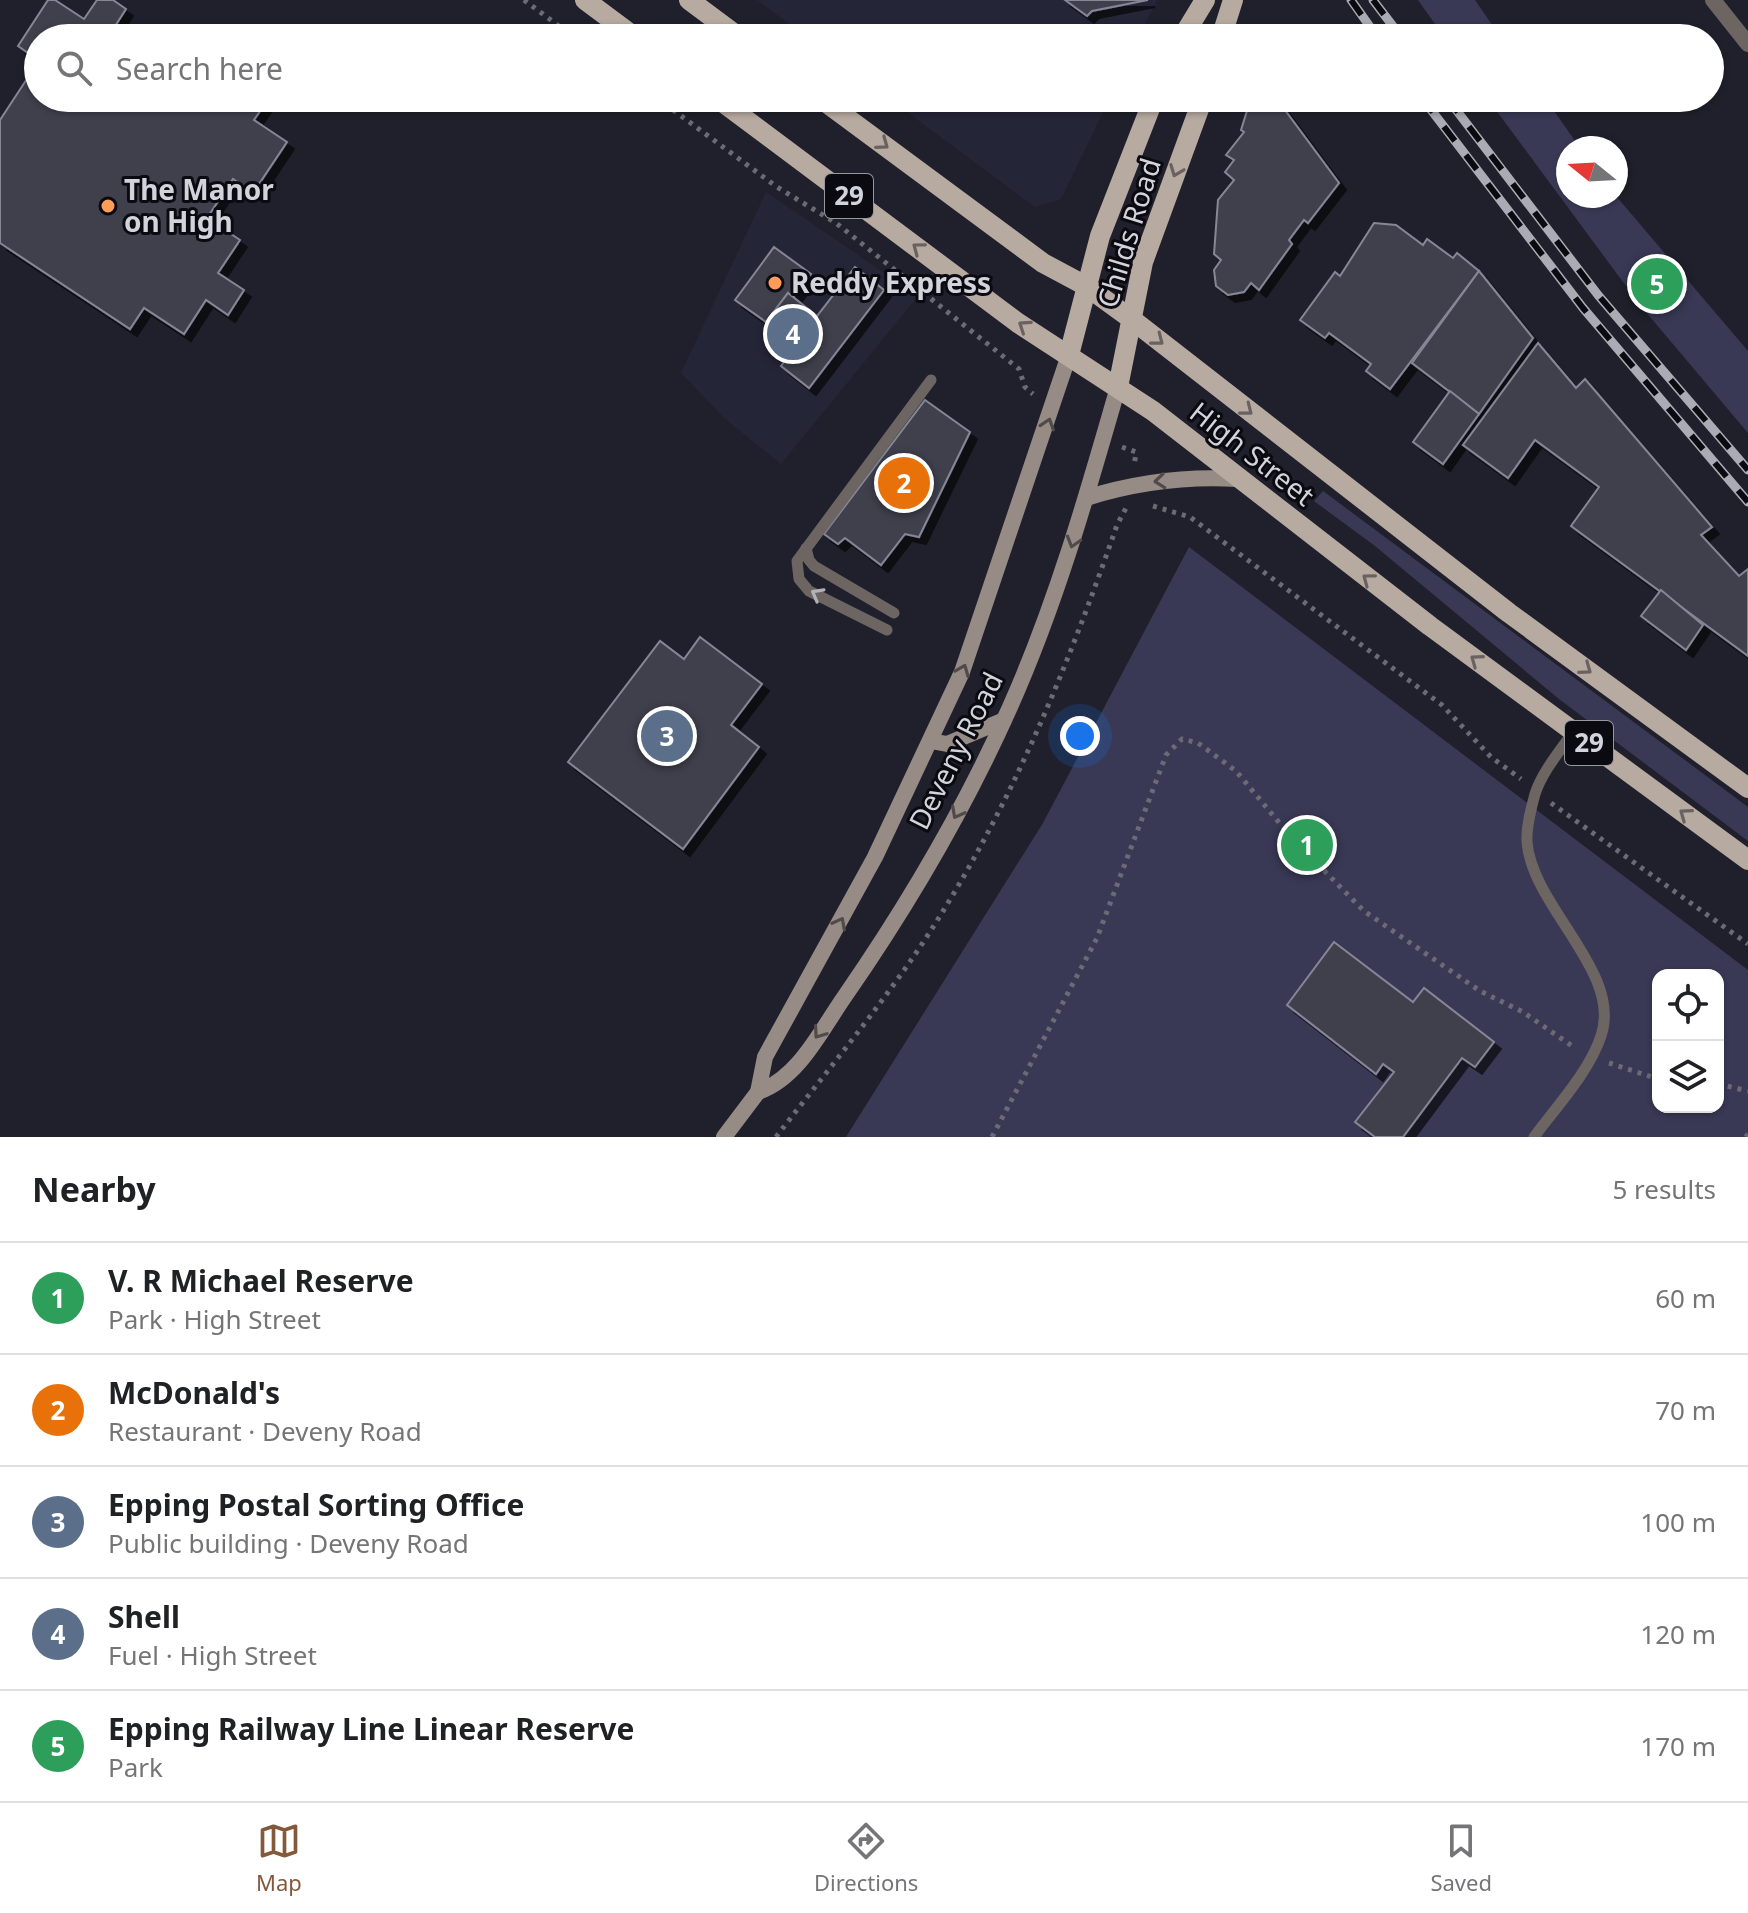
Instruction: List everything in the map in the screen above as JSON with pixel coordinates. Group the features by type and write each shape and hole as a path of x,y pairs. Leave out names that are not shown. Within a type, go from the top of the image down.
{"main road":[{"path":"585,0 617,24"},
{"path":"689,0 721,24"},
{"path":"1190,24 1205,0"},
{"path":"1225,24 1233,0"},
{"name":"High Street","path":"736,112 1018,323 1118,387 1573,732 1748,860"},
{"name":"High Street","path":"839,112 1043,263 1086,286 1130,318 1509,613 1748,788"},
{"name":"Childs Road","path":"1069,355 1100,236 1149,112"},
{"name":"Childs Road","path":"1118,387 1130,318 1149,243 1198,112"}],"street":[{"path":"1713,0 1748,44"},
{"name":"Deveny Road","path":"724,1137 758,1092 765,1057 875,857 931,741 983,617 1069,355"},
{"name":"Deveny Road","path":"758,1092 777,1086 798,1063 853,983 954,821 1004,720 1067,562 1118,387"},
{"path":"1086,498 1132,483 1191,477 1237,479"},
{"path":"931,741 947,744 1004,720"}],"lane":[{"path":"887,630 803,586 797,561 931,380"},
{"path":"806,548 814,566 894,613"},
{"path":"1534,1137 1591,1057 1602,1034 1602,1002 1597,981 1536,880 1526,837 1536,792 1573,732"}],"path":[{"path":"524,0 556,24"},
{"path":"676,112 777,187 836,223 1019,369 1025,387 1053,411"},
{"path":"1103,441 1136,452 1129,504 1139,504"},
{"path":"1148,505 1190,517 1442,705 1491,757 1536,792 1748,944"},
{"path":"992,1137 1097,938 1166,755 1182,739 1207,748 1236,771 1292,838 1364,911 1480,991 1523,1012 1591,1057 1652,1077"},
{"path":"1724,1085 1748,1091"}],"shaded area":[{"path":"757,0 1157,0 1145,24 789,24"},
{"path":"1418,0 1475,0 1491,24 1435,24"},
{"path":"907,112 1103,112 1061,199 1035,207"},
{"path":"1497,112 1555,112 1572,136 1556,136 1556,191"},
{"path":"766,192 918,296 781,464 724,418 681,373"},
{"path":"1568,208 1626,208 1748,351 1748,433 1640,305"},
{"path":"1323,491 1748,807 1748,841 1559,699 1375,546 1314,501"},
{"path":"1189,547 1748,970 1748,1137 846,1137 1043,823"}],"building":[{"path":"48,0 55,0 84,19 97,0 113,0 126,9 116,24 32,24"},
{"path":"1065,0 1148,0 1092,11 1087,16"},
{"path":"24,37 24,50 18,46"},
{"name":"The Manor on High","path":"24,83 24,112 259,112 254,120 287,142 253,193 233,179 207,218 240,240 218,273 244,290 228,315 206,300 184,334 144,308 130,329 0,243 0,120"},
{"path":"1247,112 1286,112 1339,183 1308,223 1304,220 1289,240 1292,244 1259,290 1251,283 1244,292 1228,295 1216,286 1214,270 1221,260 1214,254 1218,200 1234,180 1225,172 1234,160 1226,155 1244,132 1241,130"},
{"path":"1374,223 1396,225 1423,245 1427,239 1453,258 1457,253 1479,271 1390,389 1366,371 1371,364 1329,333 1325,338 1300,320 1335,272 1340,276"},
{"name":"Reddy Express","path":"774,247 811,274 793,297 788,293 766,322 735,300"},
{"path":"855,267 884,290 809,388 781,366 797,346 766,322 788,293 817,316"},
{"path":"1479,271 1533,338 1479,414 1412,363"},
{"path":"1538,343 1576,388 1585,379 1712,527 1701,535 1739,576 1748,569 1748,656 1571,526 1599,487 1535,440 1508,478 1463,445"},
{"path":"1450,391 1479,414 1443,464 1413,442"},
{"path":"925,400 970,432 919,537 905,534 881,565 845,538 838,544 824,534"},
{"path":"1661,590 1703,625 1686,650 1641,616"},
{"path":"700,637 762,684 731,725 759,747 683,849 568,762 660,641 684,659"},
{"path":"1334,942 1413,1002 1424,988 1494,1042 1475,1067 1462,1058 1403,1137 1375,1137 1355,1122 1394,1072 1383,1064 1376,1074 1287,1005"}],"railway":[{"path":"1351,0 1368,24"},
{"path":"1373,0 1391,24"},
{"path":"1433,112 1583,308 1748,502"},
{"path":"1458,112 1598,295 1748,470"}],"place":[{"name":"The Manor on High","path":"108,206"},
{"name":"Reddy Express","path":"775,283"},
{"name":"Epping Railway Line Linear Reserve","path":"1657,284"},
{"name":"Shell","path":"793,334"},
{"name":"McDonald's","path":"904,483"},
{"name":"Epping Postal Sorting Office","path":"667,736"},
{"name":"V. R Michael Reserve","path":"1307,845"}]}
